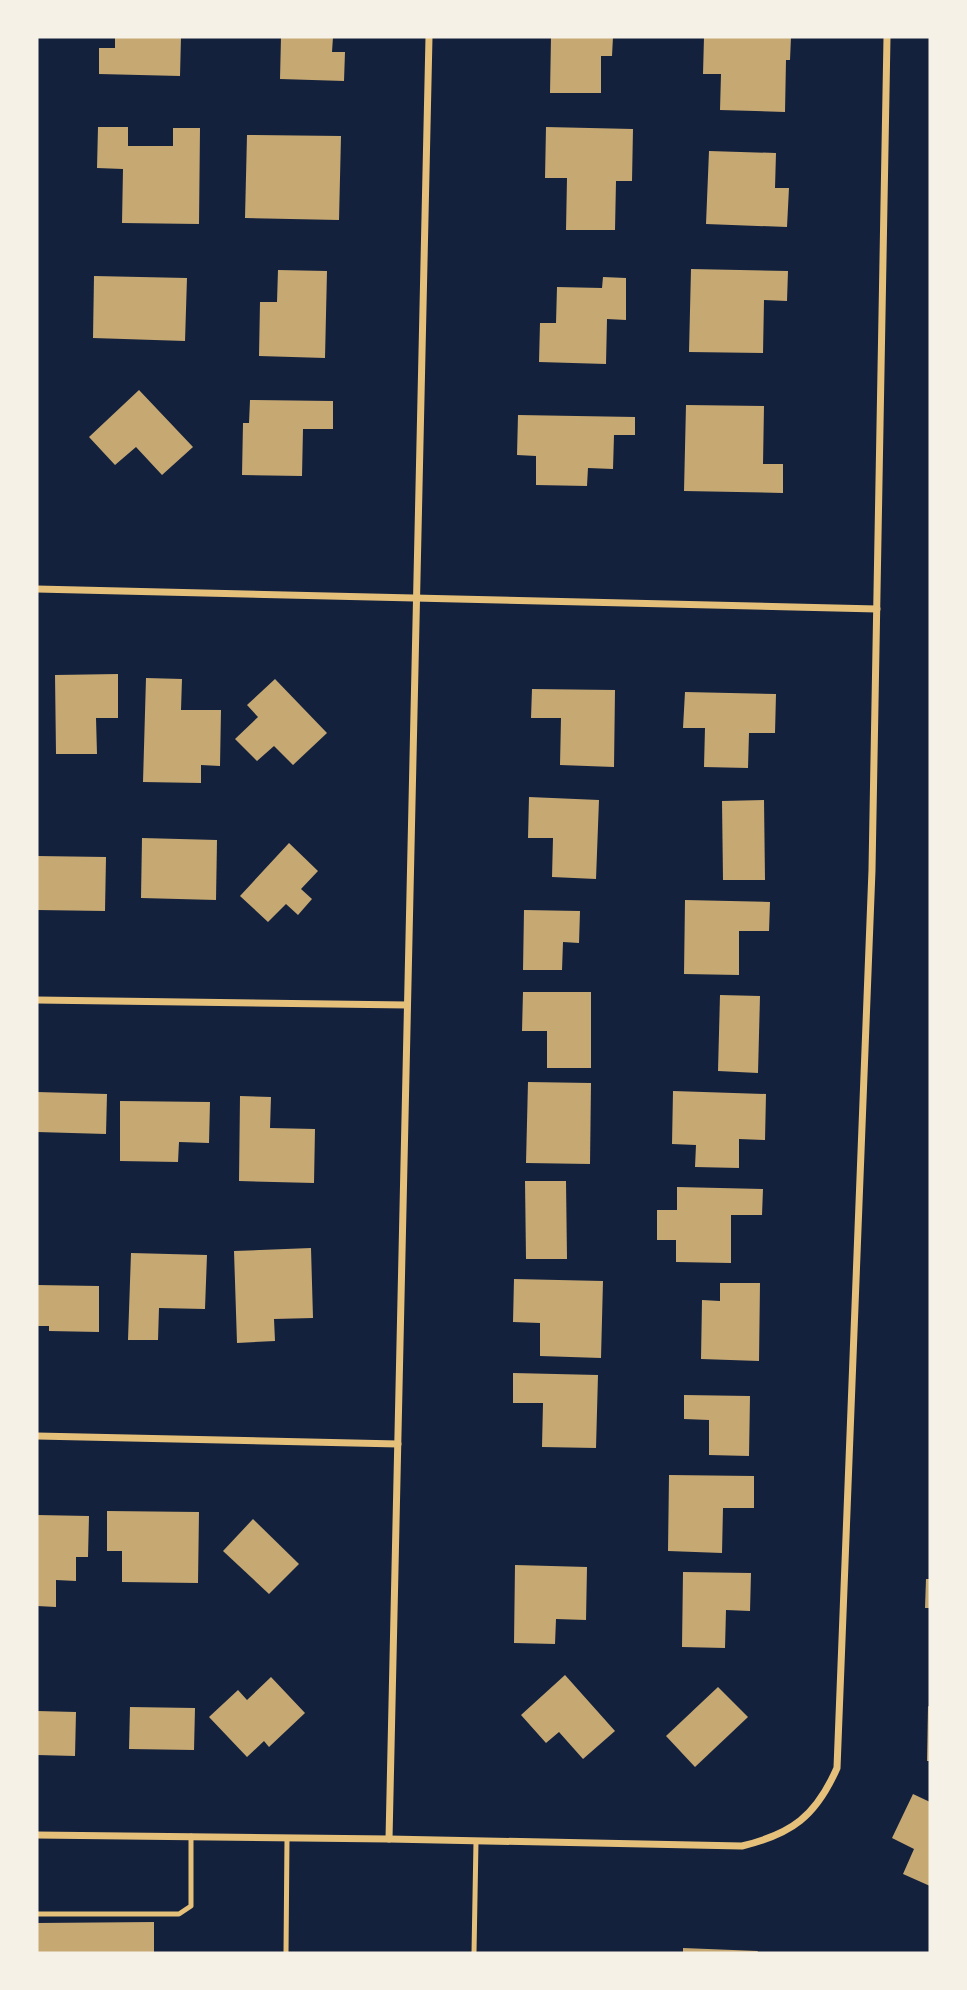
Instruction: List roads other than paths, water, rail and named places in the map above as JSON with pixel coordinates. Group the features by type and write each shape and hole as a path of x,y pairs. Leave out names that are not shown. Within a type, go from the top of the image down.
{"street":[{"path":"389,1839 429,37"},
{"path":"37,1835 742,1846 767,1840 791,1829 811,1812 827,1790 837,1768 872,870 887,37"},
{"path":"37,589 877,610"},
{"path":"37,1000 407,1004"},
{"path":"37,1436 398,1444"}],"lane":[{"path":"37,1914 179,1914 191,1906 191,1836"},
{"path":"286,1953 287,1838"},
{"path":"474,1953 476,1840"}]}
